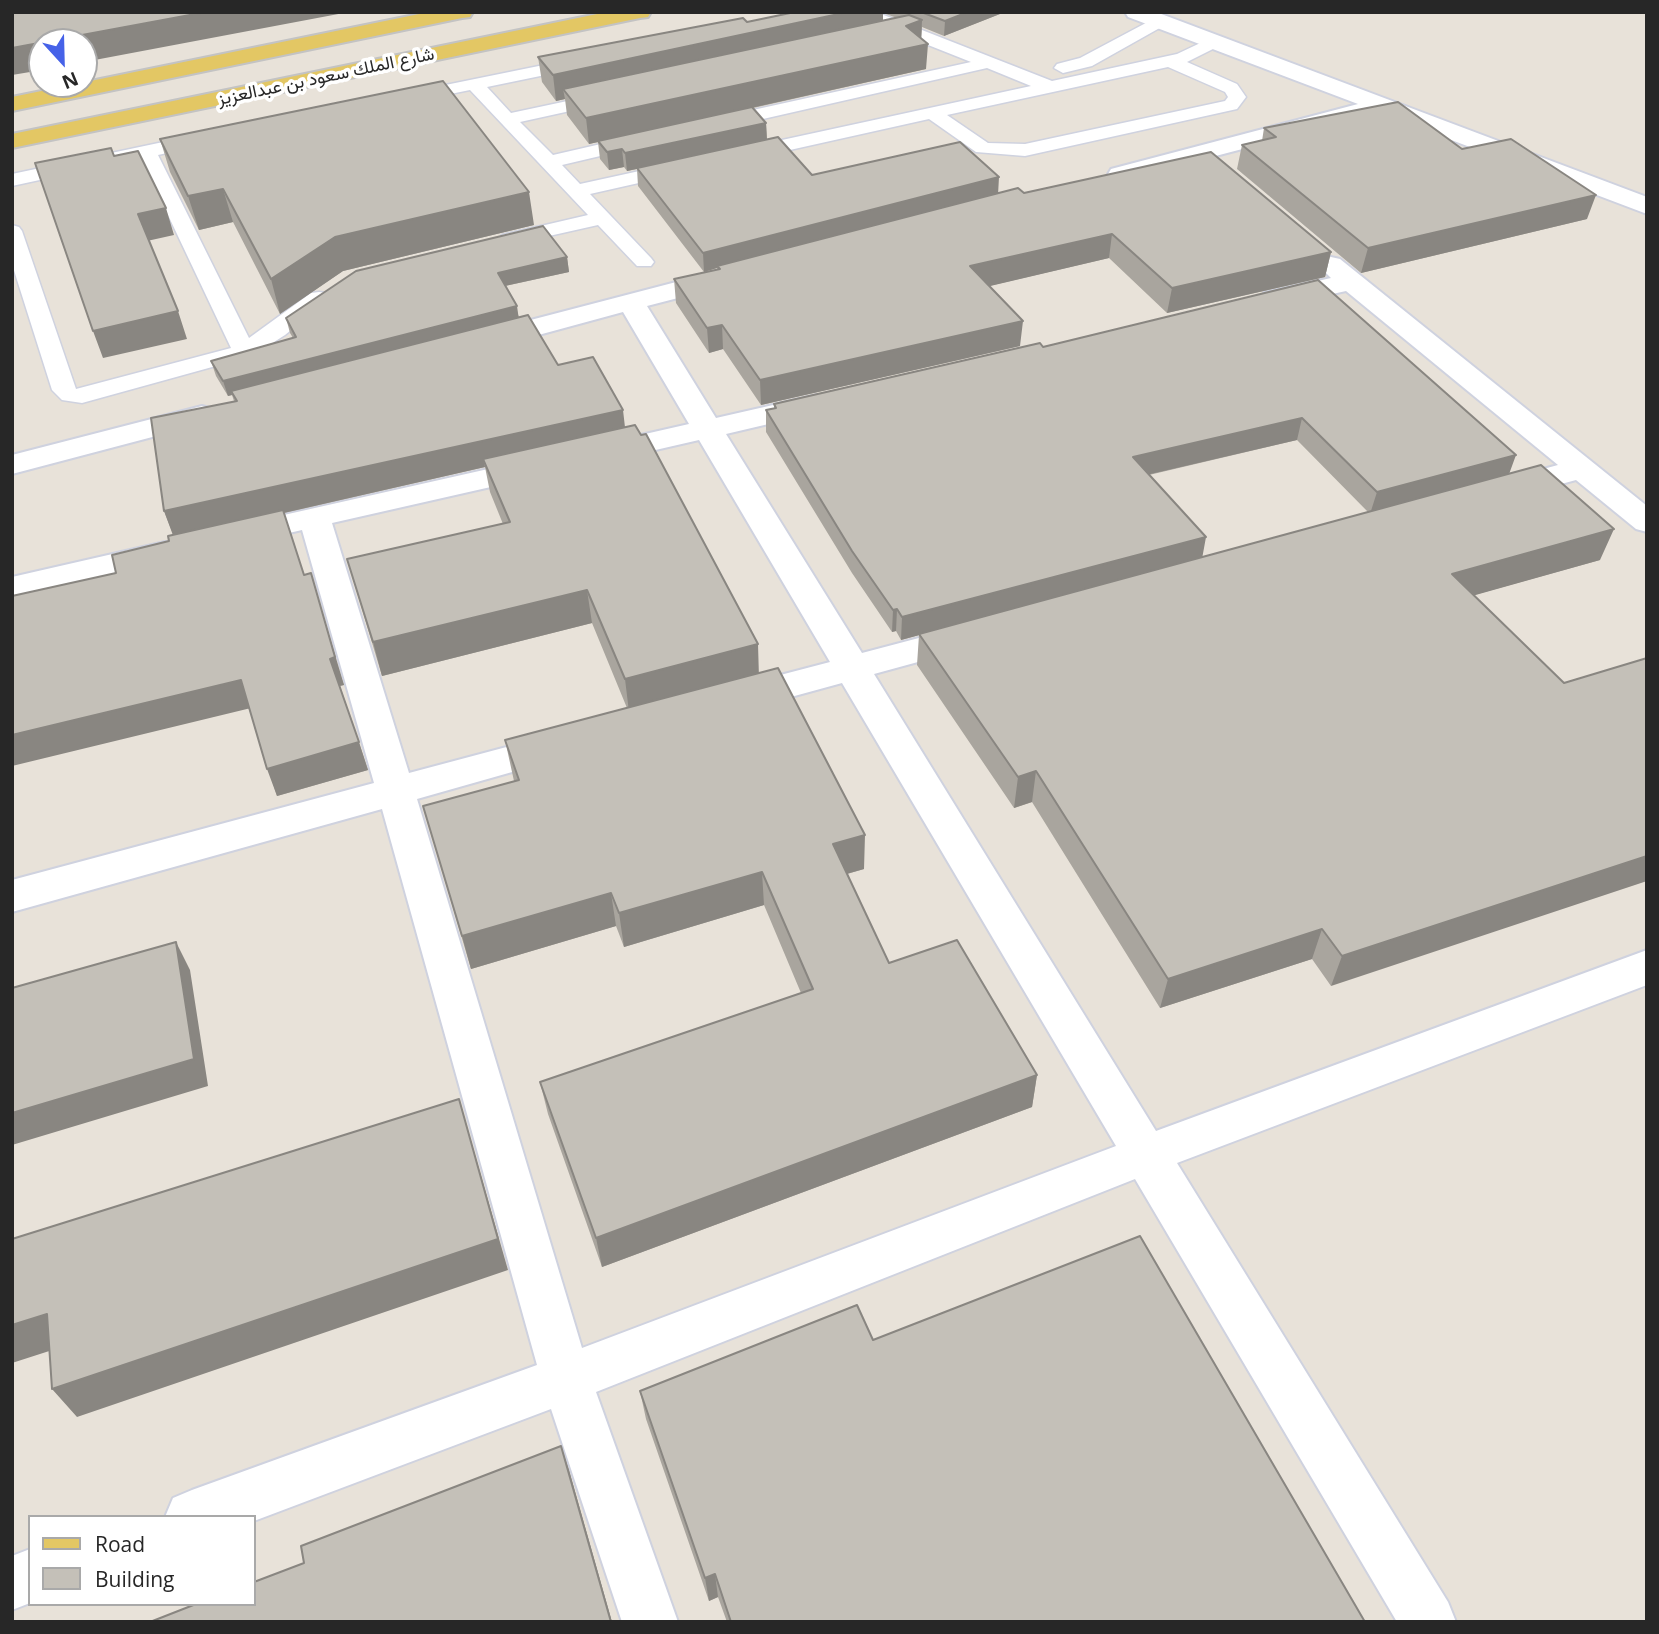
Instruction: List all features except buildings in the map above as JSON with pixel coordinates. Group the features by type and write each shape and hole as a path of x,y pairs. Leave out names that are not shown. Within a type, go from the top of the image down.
{"main road":[{"name":"شارع الملك سعود بن عبدالعزيز","path":"12,104 462,12"},
{"name":"شارع الملك سعود بن عبدالعزيز","path":"12,141 640,12"}],"street":[{"path":"1136,12 1647,206"},
{"path":"1094,181 1210,161 1381,105"},
{"path":"1311,247 1647,522"},
{"path":"456,348 750,271"},
{"path":"1244,306 1351,282"},
{"path":"631,302 1428,1622"},
{"path":"12,589 314,517 842,398"},
{"path":"12,465 228,408"},
{"path":"1475,498 1581,469"},
{"path":"314,517 566,1379 650,1622"},
{"path":"704,707 998,628"},
{"path":"12,896 596,736"},
{"path":"197,1515 566,1379 1145,1155 1647,967"}],"lane":[{"path":"861,12 1050,87"},
{"path":"1027,78 1086,62 1159,21"},
{"path":"883,37 910,32"},
{"path":"721,159 1183,58 1213,41"},
{"path":"392,101 594,59"},
{"path":"932,113 983,148 1025,150 1231,105 1237,97 1231,88 1170,61"},
{"path":"707,126 988,63"},
{"path":"474,84 644,262"},
{"path":"506,119 627,93"},
{"path":"12,180 215,137"},
{"path":"548,162 653,138"},
{"path":"147,151 244,351"},
{"path":"576,191 694,165"},
{"path":"483,245 602,218"},
{"path":"14,244 63,390 70,395 82,396 244,351 339,285"}]}
